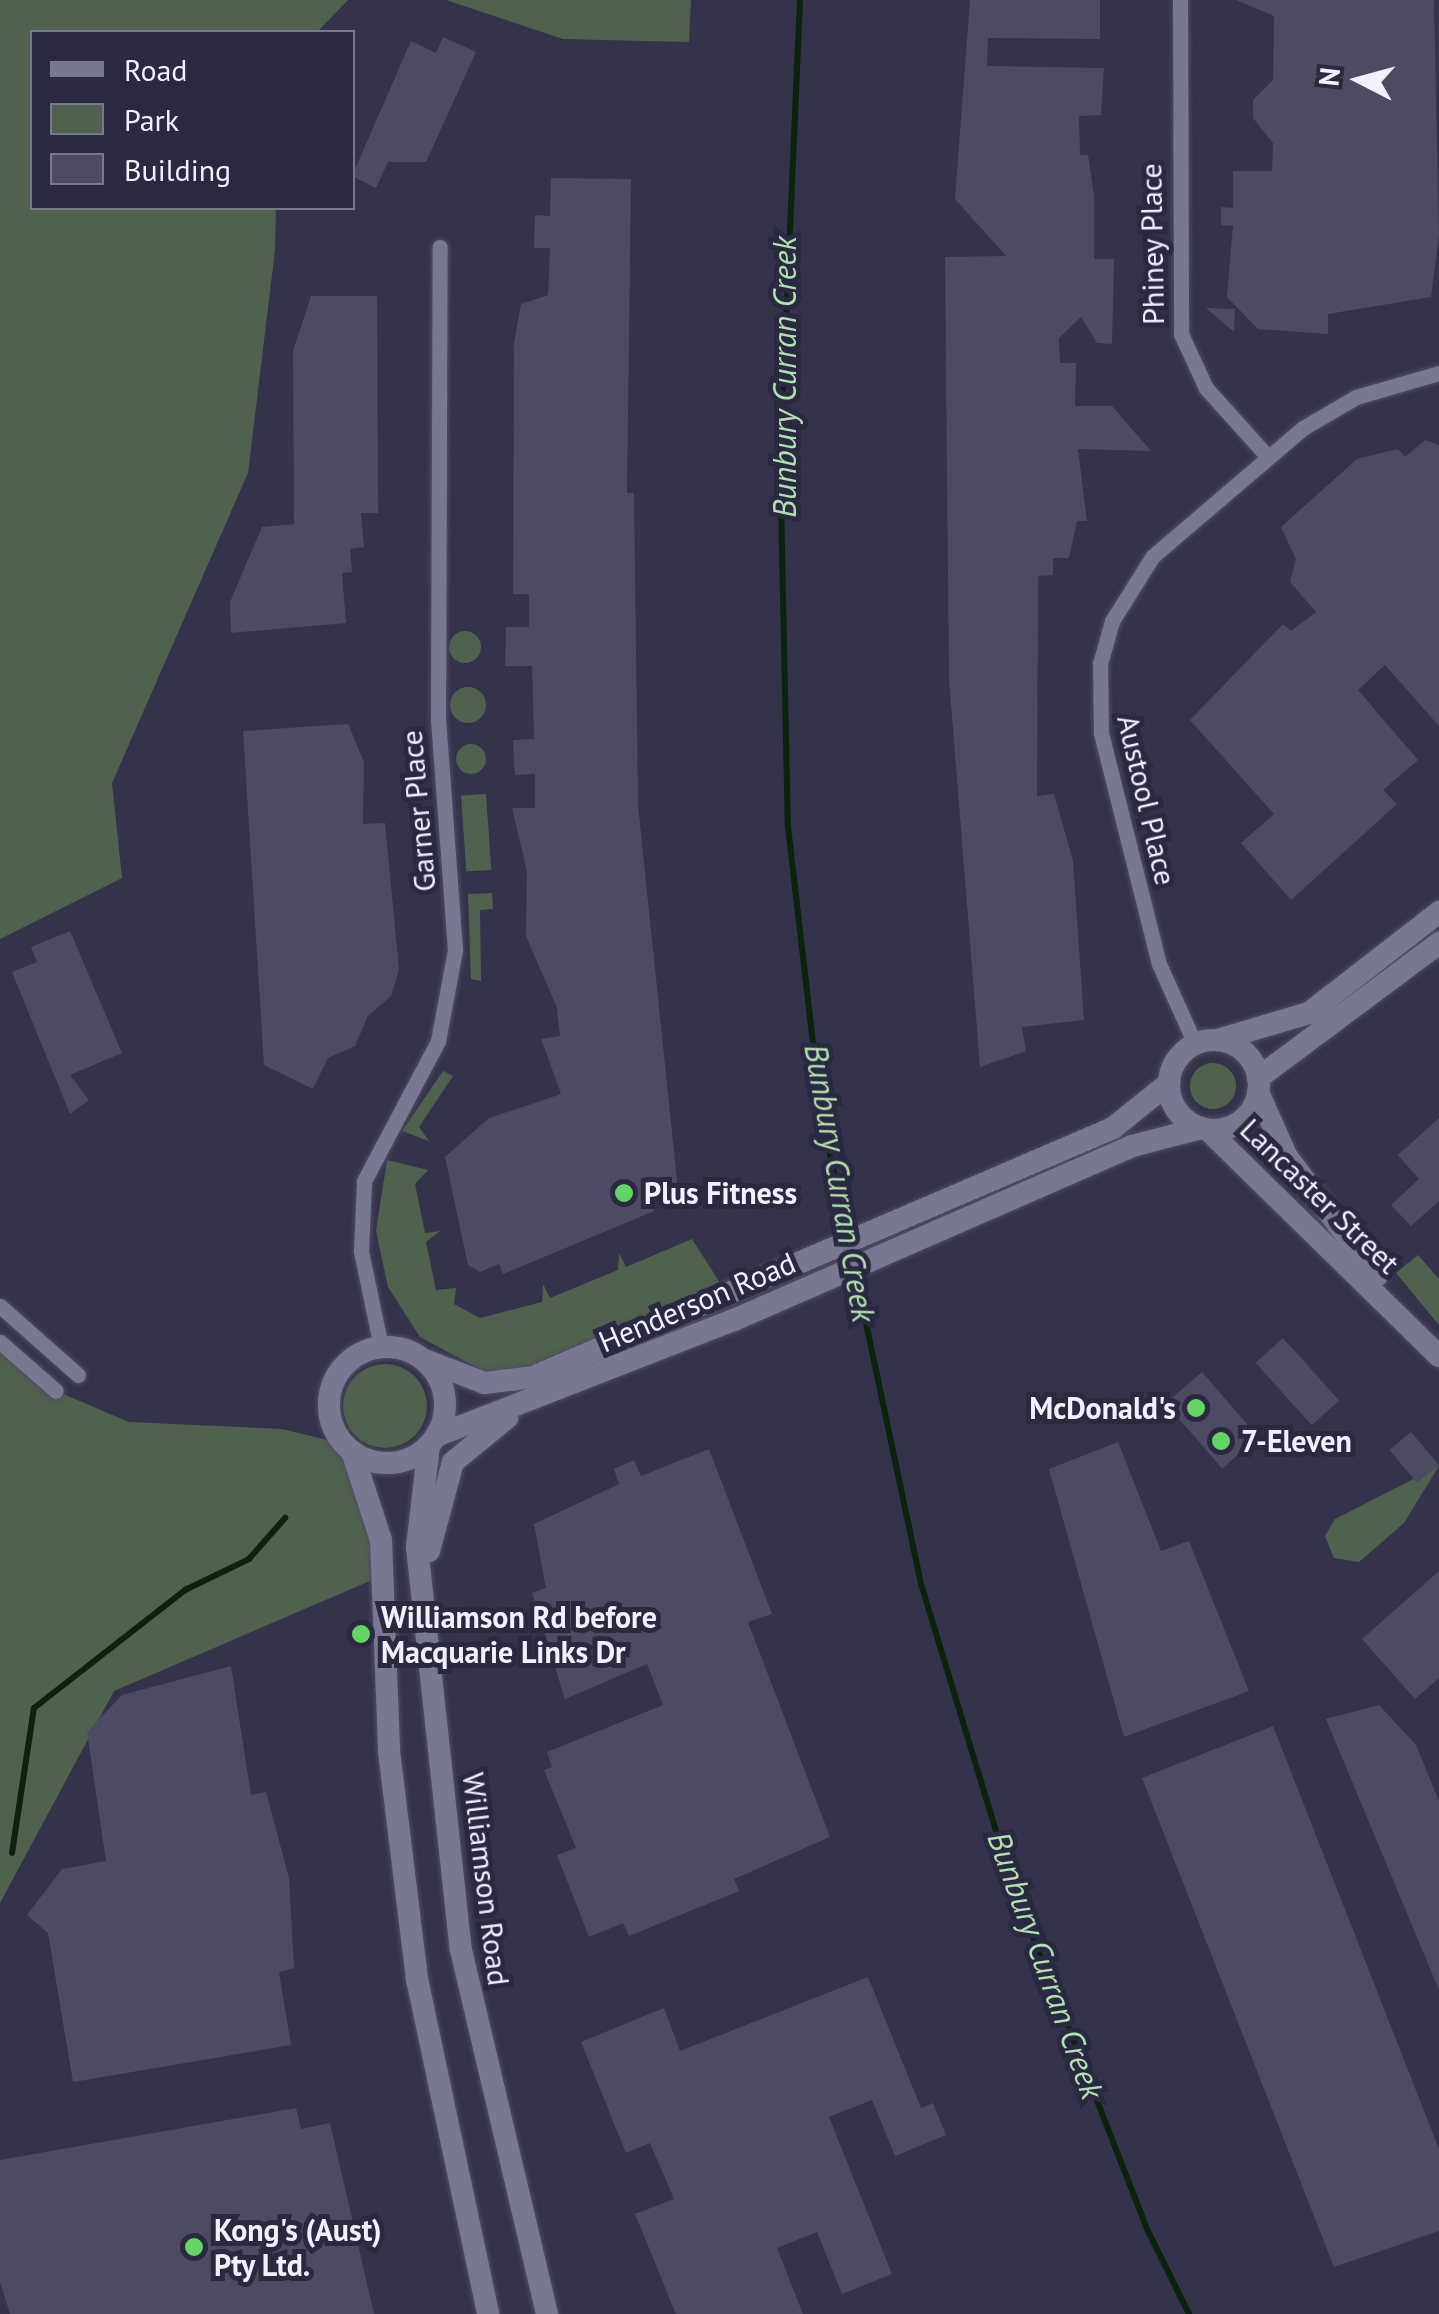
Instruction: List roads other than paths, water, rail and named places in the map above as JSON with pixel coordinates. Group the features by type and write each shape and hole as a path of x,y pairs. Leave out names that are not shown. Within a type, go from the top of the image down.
{"main road":[{"path":"1439,912 1309,1013 1204,1042 1169,1083 1175,1108 1204,1129 1240,1121 1258,1085 1439,942"},
{"path":"1204,1042 1242,1050 1258,1085"},
{"name":"Henderson Road","path":"422,1359 486,1383 520,1382 958,1198 1126,1122 1169,1083"},
{"name":"Lancaster Street","path":"1258,1085 1287,1157 1436,1352"},
{"name":"Lancaster Street","path":"1204,1129 1436,1352"},
{"name":"Henderson Road","path":"433,1440 734,1320 1132,1146 1204,1129"},
{"path":"352,1451 392,1463 433,1440 444,1394 422,1359 381,1347 352,1359 333,1385 333,1426 352,1451 380,1540 389,1751 417,1979 488,2314"},
{"path":"432,1657 430,1544 442,1483 468,1446 546,1398"},
{"name":"Williamson Road","path":"433,1440 416,1522 461,1950 546,2314"}],"street":[{"name":"Phiney Place","path":"1180,0 1181,334 1206,388 1268,456"},
{"name":"Garner Place","path":"381,1347 361,1251 364,1180 438,1041 454,950 438,721 440,247"},
{"name":"Austool Place","path":"1204,1042 1146,920 1101,733 1100,664 1142,569 1268,456 1343,403 1439,373"},
{"path":"0,1306 78,1375"},
{"path":"0,1342 56,1391"}],"waterway":[{"name":"Bunbury Curran Creek","path":"800,0 780,453 788,827 822,1119 848,1234"},
{"name":"Bunbury Curran Creek","path":"850,1247 921,1584 1011,1880 1148,2231 1189,2314"},
{"path":"12,1853 34,1708 185,1590 249,1559 285,1518"}],"place":[{"name":"Plus Fitness","path":"624,1193"},
{"name":"McDonald's","path":"1196,1408"},
{"name":"7-Eleven","path":"1221,1441"},
{"name":"Williamson Rd before Macquarie Links Dr","path":"361,1634"},
{"name":"Kong's (Aust) Pty Ltd.","path":"194,2247"}]}
